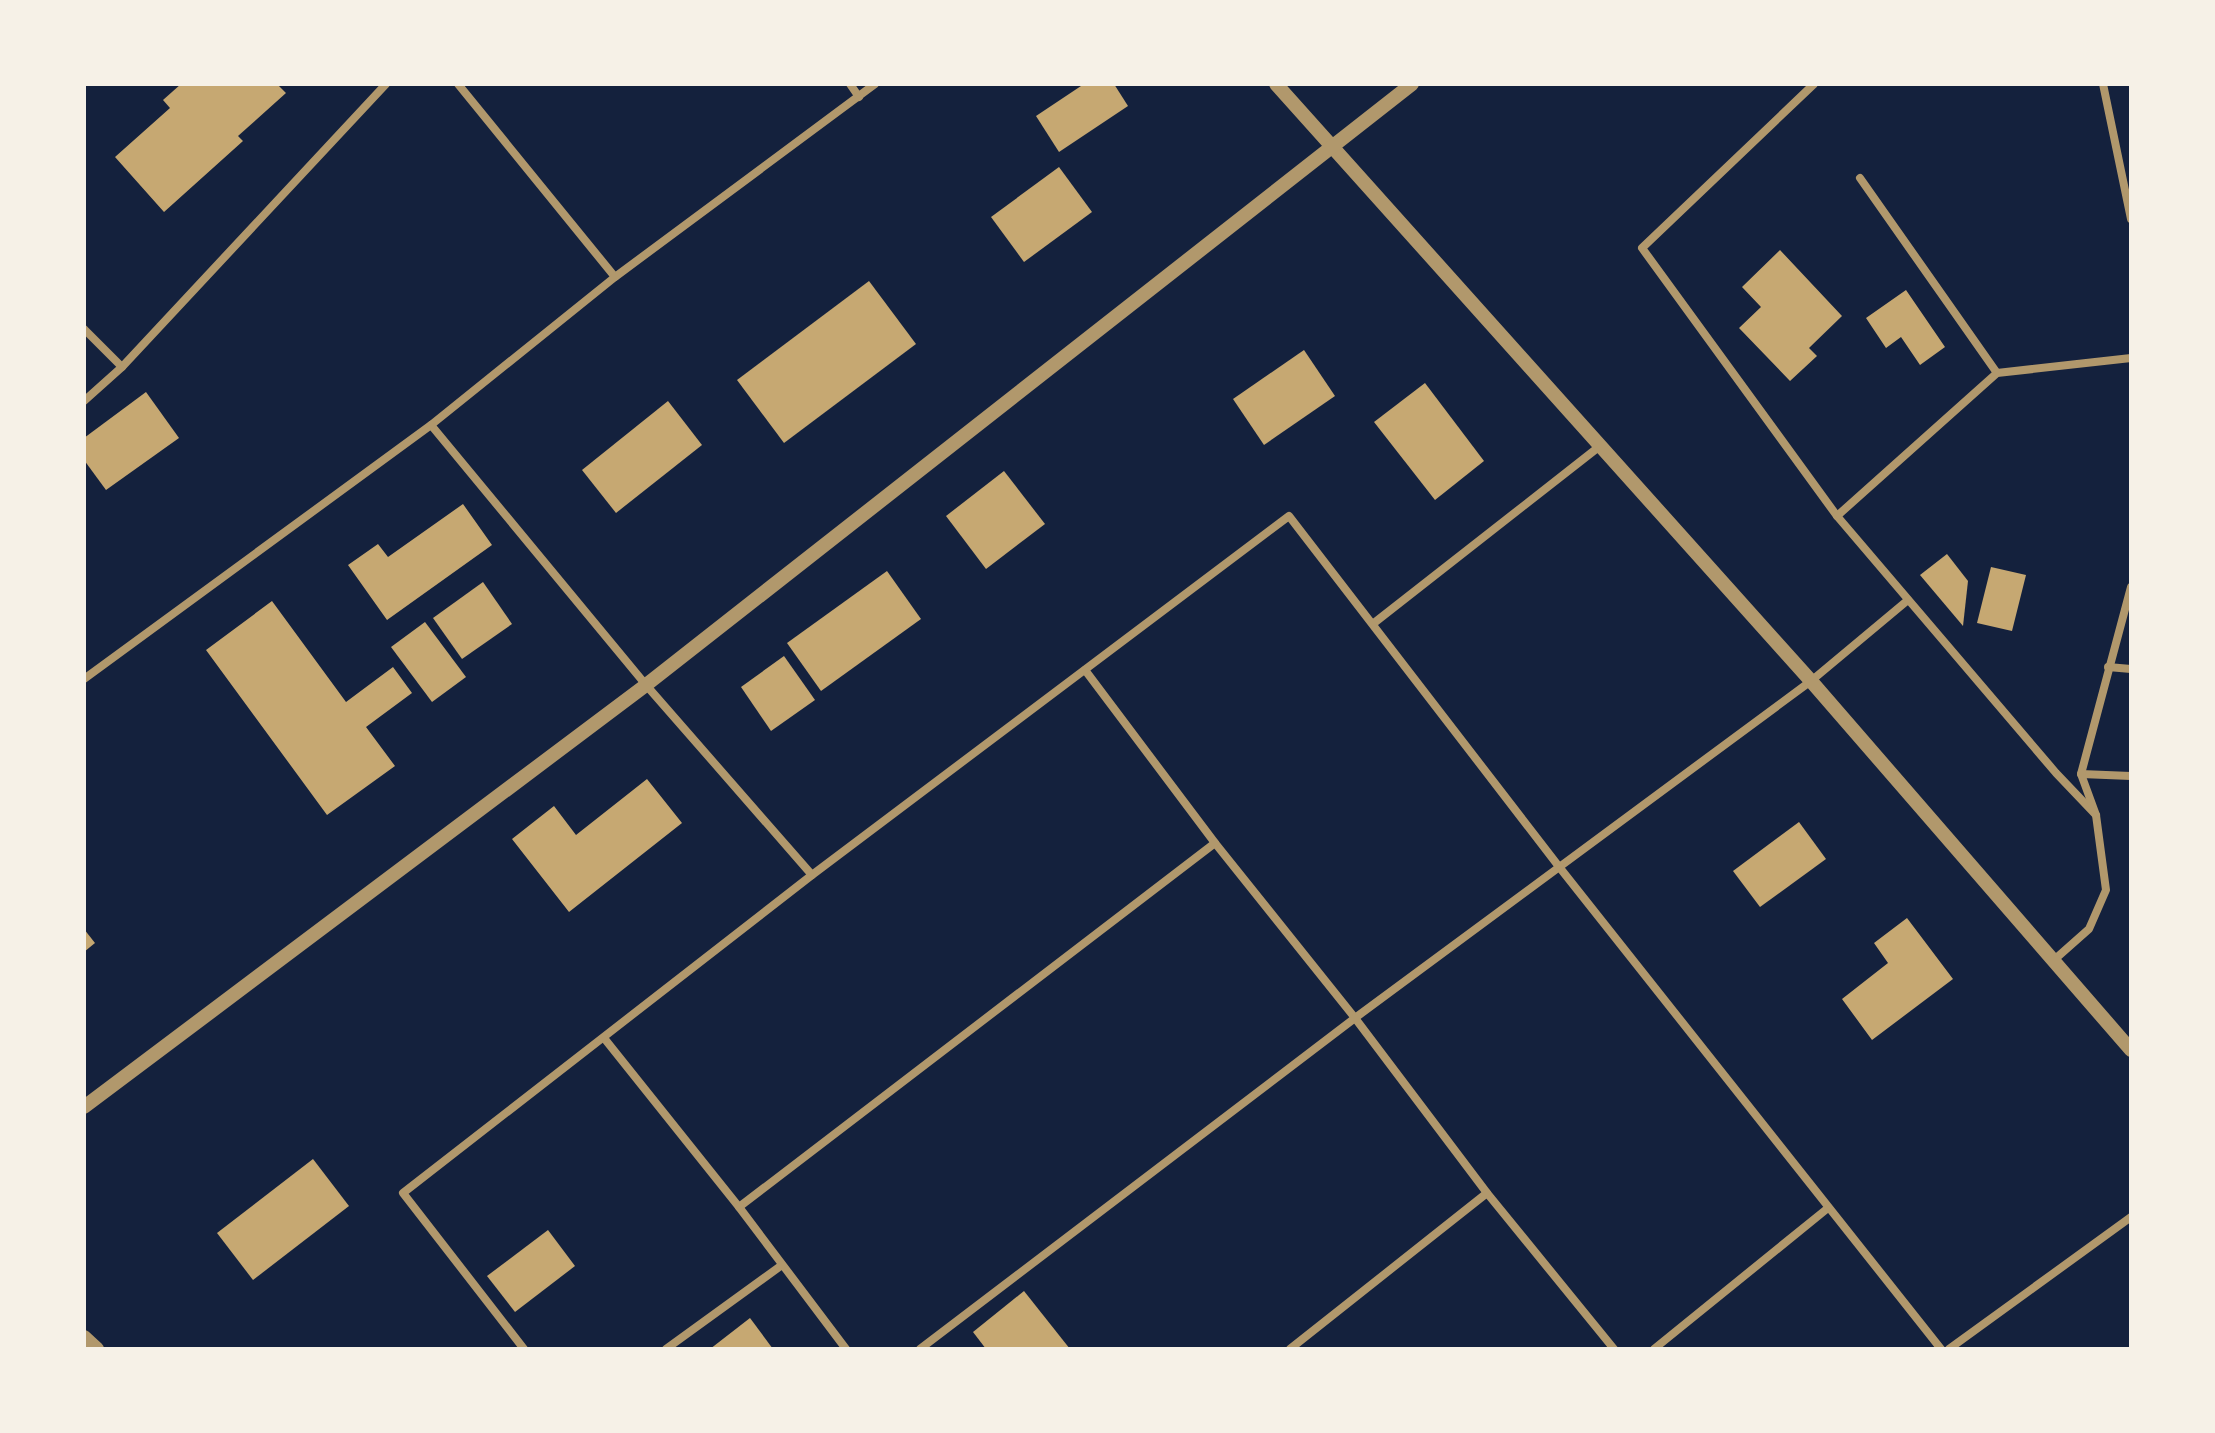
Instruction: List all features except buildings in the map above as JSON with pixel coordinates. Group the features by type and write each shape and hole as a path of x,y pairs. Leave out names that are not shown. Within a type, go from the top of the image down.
{"street":[{"path":"84,401 122,367 386,84"},
{"path":"458,84 615,277"},
{"path":"850,84 859,97"},
{"path":"84,679 431,425 615,277 875,84"},
{"path":"1276,84 1811,681 2131,1050"},
{"path":"84,1107 646,685 1412,84"},
{"path":"1814,84 1642,248 1837,516 2056,773 2096,815"},
{"path":"2103,84 2131,219"},
{"path":"1860,178 1997,373"},
{"path":"84,329 122,367"},
{"path":"1837,516 1997,373 2131,358"},
{"path":"431,425 646,685 812,875"},
{"path":"1374,623 1600,446"},
{"path":"524,1349 403,1193 812,875 1289,516 1560,868 1941,1349"},
{"path":"2054,960 2089,929 2106,890 2096,815 2081,774 2131,587"},
{"path":"920,1349 1355,1018 1811,681 1908,600"},
{"path":"2108,667 2131,669"},
{"path":"1085,670 1487,1193 1614,1349"},
{"path":"2081,774 2131,776"},
{"path":"739,1207 1215,843"},
{"path":"604,1038 739,1207 846,1349"},
{"path":"1290,1349 1487,1193"},
{"path":"1654,1349 1828,1208"},
{"path":"1949,1349 2131,1217"},
{"path":"666,1349 782,1265"},
{"path":"84,1337 97,1349"}]}
